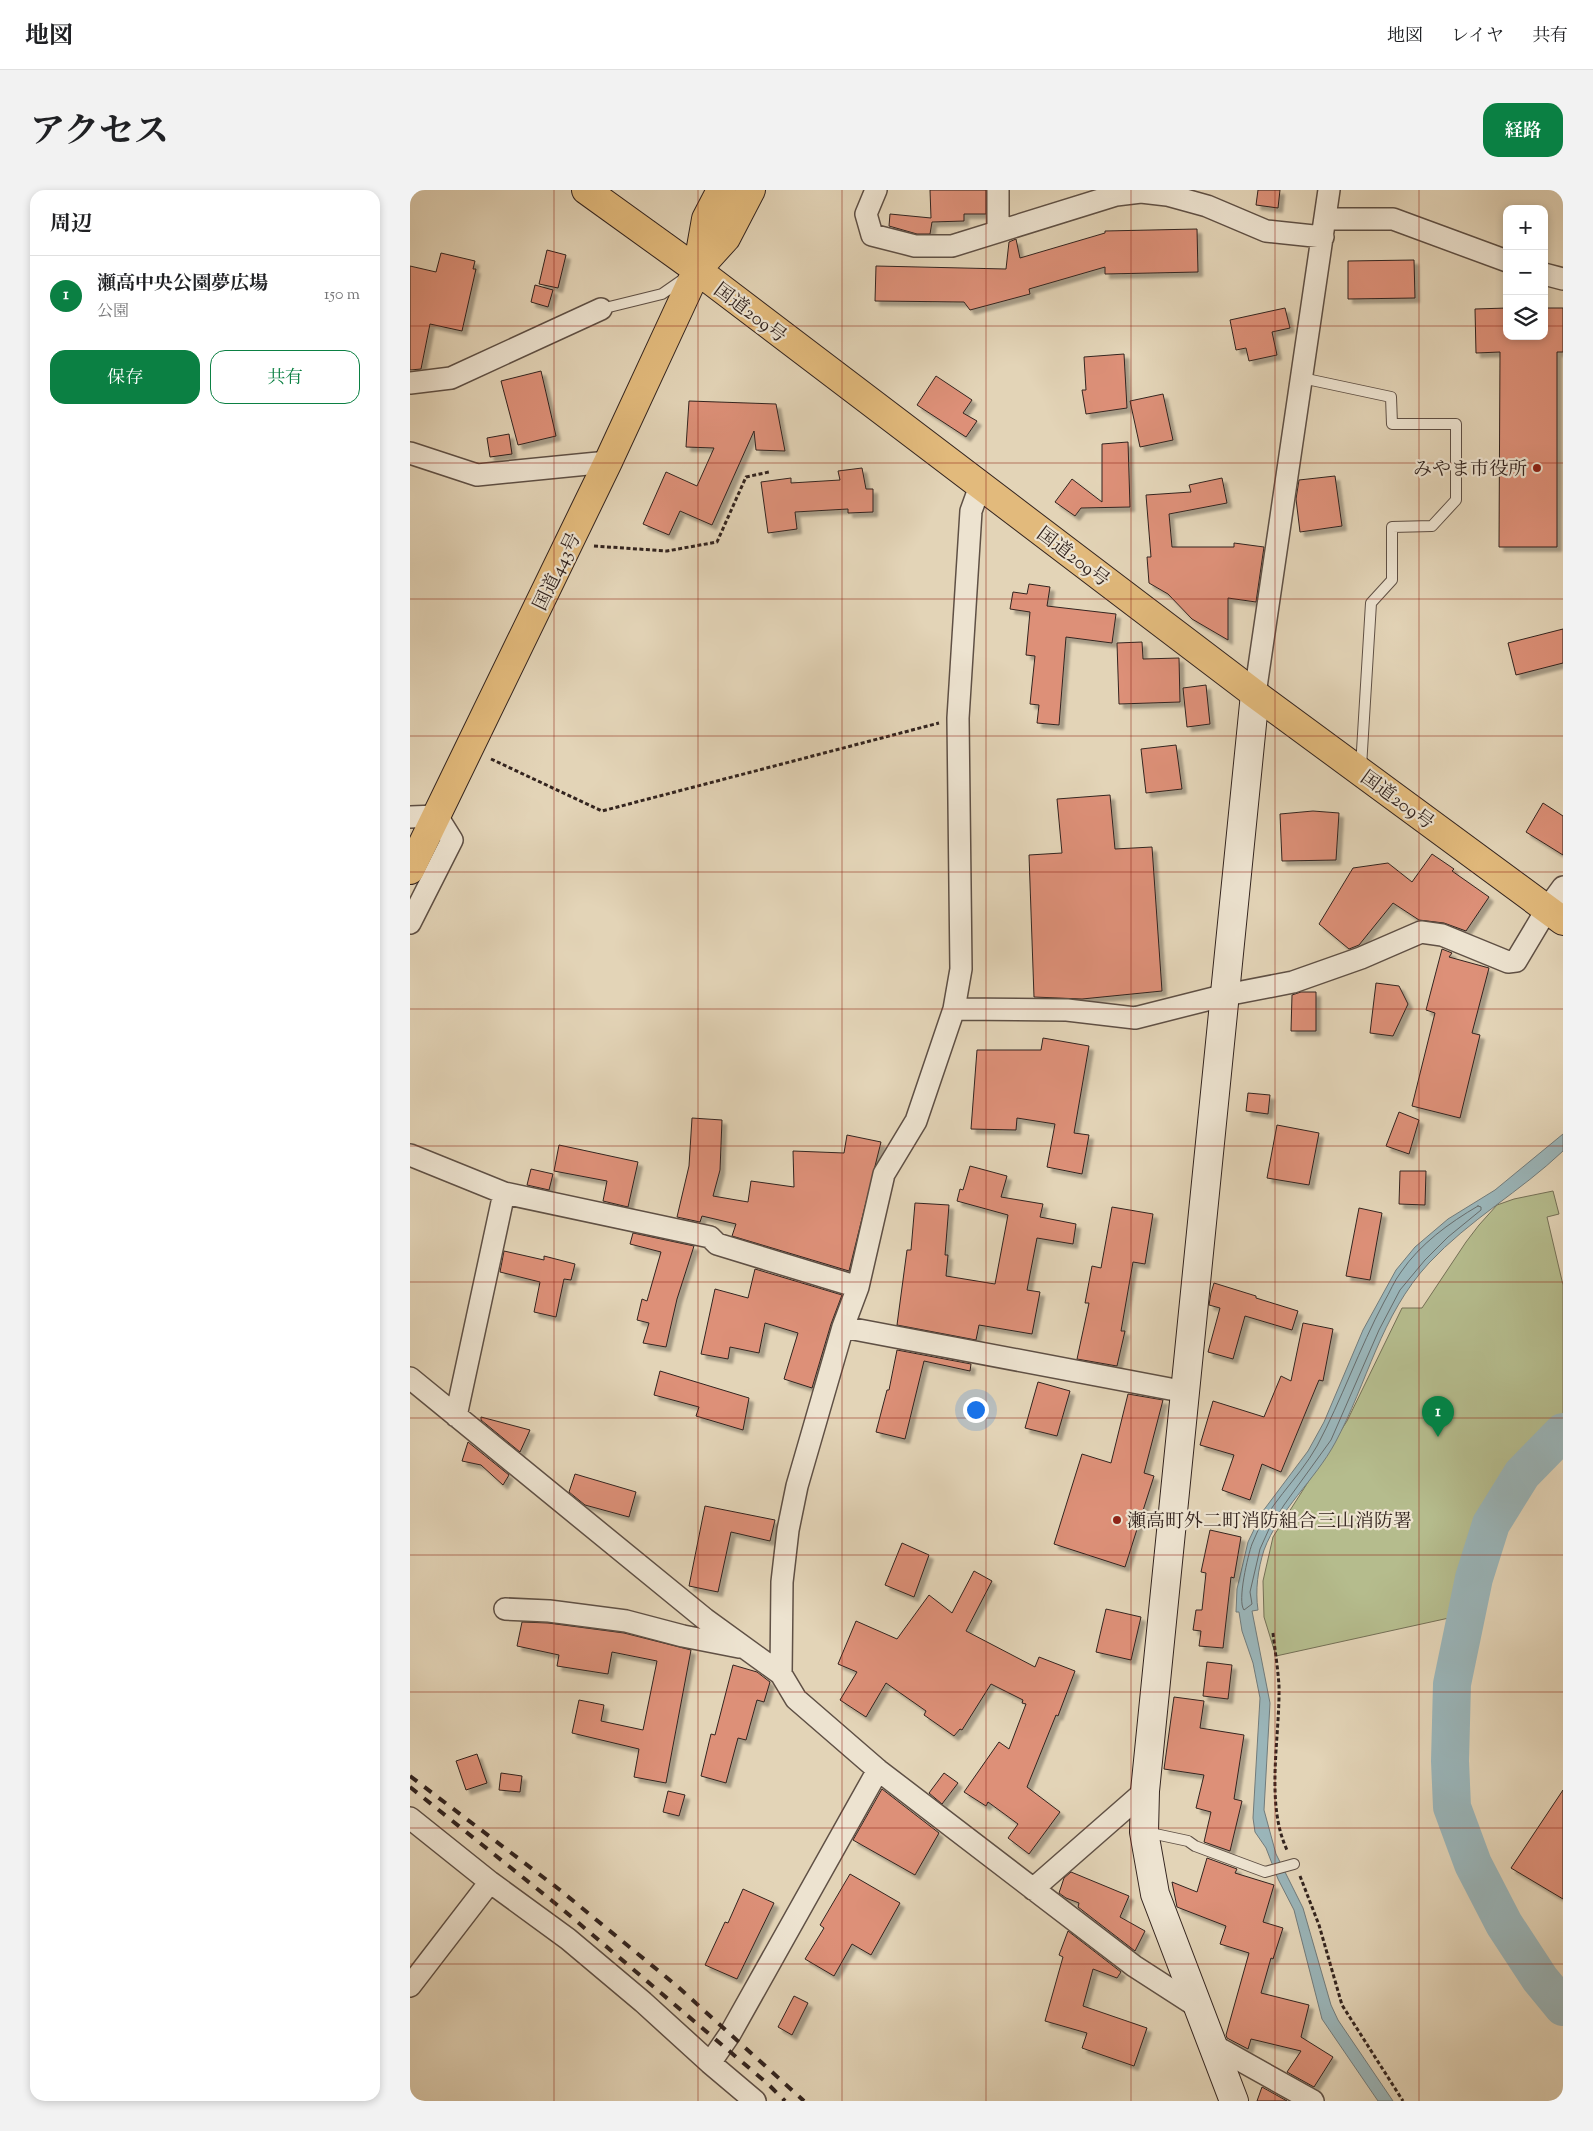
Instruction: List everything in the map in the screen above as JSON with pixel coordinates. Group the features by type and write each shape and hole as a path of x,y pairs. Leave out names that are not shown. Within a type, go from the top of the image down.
{"highway":[{"name":"国道209号","path":"586,190 697,270 1256,694 1555,915"},
{"path":"697,270 706,219 721,190"},
{"path":"697,270 726,238 751,190"},
{"name":"国道443号","path":"410,870 569,544 697,270"}],"street":[{"path":"876,190 866,214 872,235 915,246 952,246 1116,195 1141,191 1167,195 1207,206 1266,231 1325,228 1393,219 1503,259"},
{"path":"998,190 998,231"},
{"path":"1234,2101 1196,2006 1155,1894 1144,1832 1145,1790 1256,694 1329,190"},
{"path":"1548,275 1563,279"},
{"path":"410,382 452,378 601,309"},
{"path":"410,453 476,475 608,462"},
{"path":"782,1674 782,1582 788,1530 797,1486 843,1327 858,1287 884,1174 916,1121 954,1009 961,968 958,718 971,511 980,486"},
{"path":"410,817 437,816 452,840 410,923"},
{"path":"954,1009 1067,1010 1135,1018 1226,995 1293,982 1361,958 1421,932 1442,935 1508,962 1516,961 1555,915 1563,887"},
{"path":"410,1155 504,1193 710,1237 717,1244 858,1287"},
{"path":"456,1416 504,1193"},
{"path":"843,1327 1186,1392"},
{"path":"410,1378 705,1619 782,1674 796,1699 878,1770 1134,1966 1196,2006"},
{"path":"505,1609 549,1611 626,1621 683,1636 745,1648"},
{"path":"710,2063 730,2034 878,1770"},
{"path":"1033,1889 1145,1790"},
{"path":"410,1818 490,1882 568,1939 644,2002 710,2063 755,2101"},
{"path":"410,1986 490,1882"},
{"path":"1213,2045 1313,2101"}],"lane":[{"path":"601,309 662,294 697,270"},
{"path":"1302,378 1391,397 1392,424 1456,424 1456,500 1432,526 1392,527 1392,580 1371,603 1361,772"},
{"path":"1144,1832 1188,1841 1195,1846 1265,1872 1294,1864"}],"path":[{"path":"569,544 667,551 717,542 746,477 769,472"},
{"path":"470,749 602,811 958,718"},
{"path":"1273,1633 1278,1686 1275,1806 1282,1839 1320,1925 1342,2005 1403,2101"}],"green space":[{"path":"1553,1191 1559,1214 1547,1217 1563,1285 1563,1413 1524,1453 1480,1526 1458,1616 1276,1656 1264,1617 1263,1581 1273,1537 1347,1421 1402,1308 1422,1308 1466,1242 1497,1205 1514,1199"}],"water":[{"path":"1563,1134 1563,1151 1547,1166 1461,1233 1429,1263 1412,1283 1386,1327 1347,1420 1335,1443 1271,1535 1264,1550 1259,1572 1257,1587 1258,1610 1252,1611 1270,1703 1264,1810 1276,1854 1303,1908 1331,2005 1338,2020 1393,2101 1378,2101 1322,2019 1294,1910 1278,1879 1266,1848 1255,1832 1253,1818 1260,1698 1253,1663 1242,1631 1239,1612 1236,1612 1237,1589 1248,1542 1263,1511 1308,1451 1324,1422 1363,1330 1396,1270 1415,1247 1448,1219 1495,1190"}],"building":[{"path":"930,190 986,190 986,214 964,214 964,221 932,222 930,234 917,234 889,226 890,214 931,218"},
{"path":"1258,190 1280,190 1278,208 1256,205"},
{"path":"1197,229 1198,272 1105,274 1105,267 1029,289 1030,294 970,310 964,302 875,301 876,266 1006,269 1009,242 1016,239 1020,258 1105,233 1105,231"},
{"path":"547,250 566,255 558,288 539,284"},
{"path":"441,253 475,261 473,269 476,269 462,331 430,324 421,369 410,370 410,266 436,272"},
{"path":"1414,260 1415,298 1348,299 1348,261"},
{"path":"535,285 553,290 548,307 531,302"},
{"path":"1285,308 1290,328 1272,332 1277,355 1249,361 1246,348 1236,350 1230,320"},
{"path":"1503,308 1503,340 1548,340 1548,308 1563,308 1563,352 1557,352 1557,547 1499,547 1500,352 1476,353 1475,309"},
{"path":"1124,354 1127,408 1086,414 1082,390 1086,390 1084,357"},
{"path":"541,371 556,436 518,445 501,381"},
{"path":"936,376 972,400 963,413 977,421 966,437 917,405"},
{"path":"1163,394 1173,440 1140,447 1130,401"},
{"path":"689,401 776,404 785,451 756,450 754,431 712,525 680,511 669,535 643,524 666,472 697,486 714,448 686,447"},
{"path":"509,434 512,454 490,457 487,438"},
{"path":"1128,442 1130,507 1081,508 1075,516 1055,502 1072,479 1102,502 1102,444"},
{"path":"862,468 866,489 873,489 873,512 848,513 848,509 795,512 797,529 768,533 761,482 791,478 791,483 840,480 838,471"},
{"path":"1335,476 1342,526 1300,532 1296,499 1299,480"},
{"path":"1222,478 1227,503 1169,514 1172,547 1234,547 1234,543 1264,547 1256,602 1228,598 1228,640 1192,619 1168,594 1149,583 1147,557 1151,557 1146,495 1191,492 1189,485"},
{"path":"1029,584 1050,587 1047,606 1116,614 1112,643 1066,637 1059,725 1037,723 1039,705 1030,704 1035,656 1026,655 1030,612 1010,609 1013,592 1027,594"},
{"path":"1563,629 1563,663 1516,675 1508,643"},
{"path":"1142,642 1143,659 1179,658 1180,702 1119,704 1117,643"},
{"path":"1206,685 1210,724 1187,727 1183,688"},
{"path":"1176,745 1182,789 1146,793 1141,749"},
{"path":"1110,795 1115,849 1152,847 1162,991 1082,999 1034,997 1029,855 1062,853 1057,799"},
{"path":"1543,803 1563,816 1563,855 1526,832"},
{"path":"1313,811 1339,813 1336,860 1282,861 1280,814"},
{"path":"1432,854 1454,869 1452,871 1489,897 1466,931 1444,923 1419,920 1393,903 1359,945 1349,949 1319,924 1353,868 1388,863 1412,882"},
{"path":"1442,949 1452,953 1449,957 1489,968 1472,1033 1480,1035 1460,1118 1412,1106 1435,1013 1426,1010"},
{"path":"1376,983 1399,986 1408,1004 1393,1036 1370,1033"},
{"path":"1301,992 1316,992 1316,1031 1291,1031 1292,995"},
{"path":"1043,1038 1089,1046 1074,1133 1089,1135 1082,1174 1047,1167 1055,1124 1017,1118 1016,1130 971,1129 977,1050 1041,1050"},
{"path":"1248,1093 1270,1095 1268,1114 1246,1111"},
{"path":"1399,1112 1419,1120 1409,1154 1386,1146"},
{"path":"692,1118 722,1120 720,1170 713,1196 748,1202 751,1181 794,1187 793,1151 844,1153 847,1135 881,1142 849,1271 732,1236 736,1224 702,1216 700,1222 677,1217 689,1166"},
{"path":"1277,1125 1319,1133 1309,1185 1267,1178"},
{"path":"559,1145 638,1162 628,1207 603,1201 607,1181 554,1171"},
{"path":"970,1166 1007,1176 1001,1197 1043,1204 1040,1217 1076,1224 1073,1244 1037,1238 1027,1290 1040,1292 1032,1334 979,1325 976,1340 897,1325 907,1250 911,1250 915,1203 949,1205 945,1255 948,1255 946,1276 995,1284 1008,1215 957,1201 960,1189 963,1190"},
{"path":"531,1169 553,1174 549,1190 527,1185"},
{"path":"1400,1171 1426,1171 1425,1205 1399,1204"},
{"path":"1112,1207 1153,1214 1145,1264 1133,1262 1121,1331 1125,1331 1117,1366 1077,1359 1089,1303 1085,1303 1092,1266 1101,1268"},
{"path":"1359,1208 1382,1213 1370,1280 1346,1276"},
{"path":"633,1233 694,1246 677,1299 666,1347 643,1343 649,1323 637,1320 642,1299 647,1301 661,1252 630,1244"},
{"path":"504,1251 544,1260 544,1256 575,1264 571,1280 564,1279 556,1317 534,1312 540,1282 500,1272"},
{"path":"755,1269 842,1295 831,1324 812,1388 784,1379 798,1333 765,1323 759,1353 730,1347 728,1359 701,1354 715,1289 748,1298"},
{"path":"1214,1283 1298,1311 1292,1330 1245,1316 1233,1359 1208,1352 1220,1308 1209,1305"},
{"path":"1303,1323 1333,1329 1323,1381 1319,1380 1281,1472 1262,1464 1250,1500 1222,1490 1234,1455 1200,1445 1213,1401 1264,1417 1281,1376 1291,1381"},
{"path":"897,1350 971,1364 970,1371 924,1361 905,1439 876,1432 887,1390 889,1390"},
{"path":"660,1371 749,1398 743,1430 696,1416 699,1407 654,1395"},
{"path":"1038,1382 1070,1391 1057,1436 1025,1428"},
{"path":"1128,1394 1163,1400 1144,1473 1154,1476 1125,1567 1054,1544 1082,1454 1111,1463"},
{"path":"481,1417 530,1430 520,1452 481,1420"},
{"path":"468,1442 509,1475 503,1485 481,1465 462,1461"},
{"path":"575,1474 636,1492 629,1517 585,1505 569,1492"},
{"path":"705,1506 775,1520 770,1541 731,1532 718,1592 689,1586"},
{"path":"1210,1530 1241,1537 1234,1578 1231,1577 1223,1648 1199,1646 1201,1631 1193,1630 1196,1610 1202,1610 1206,1573 1201,1572"},
{"path":"902,1543 929,1555 914,1597 885,1585"},
{"path":"974,1571 992,1581 966,1631 1035,1667 1039,1657 1075,1671 1027,1787 1060,1812 1029,1854 1008,1838 1018,1824 988,1802 986,1806 964,1792 999,1742 1009,1749 1026,1704 1022,1703 1023,1700 991,1684 962,1730 960,1729 954,1736 924,1715 926,1711 886,1683 866,1717 840,1700 857,1672 838,1664 856,1621 897,1639 929,1595 952,1613"},
{"path":"1106,1609 1141,1617 1131,1660 1096,1652"},
{"path":"522,1622 548,1623 624,1633 691,1650 666,1783 634,1777 639,1749 572,1733 579,1700 604,1705 601,1721 643,1730 657,1661 612,1652 608,1674 557,1666 559,1655 517,1646"},
{"path":"1207,1662 1232,1665 1228,1699 1203,1696"},
{"path":"733,1665 757,1672 770,1682 764,1702 757,1700 746,1740 738,1738 726,1783 701,1776 711,1734 715,1735"},
{"path":"1174,1697 1204,1701 1200,1728 1244,1735 1234,1799 1242,1801 1230,1851 1204,1842 1211,1812 1196,1808 1204,1775 1164,1769"},
{"path":"477,1754 487,1783 466,1790 456,1761"},
{"path":"501,1773 522,1776 520,1792 499,1790"},
{"path":"944,1773 958,1783 942,1804 929,1793"},
{"path":"882,1789 939,1833 915,1875 853,1840"},
{"path":"1563,1790 1563,1899 1511,1868"},
{"path":"668,1791 685,1795 679,1816 663,1812"},
{"path":"1207,1858 1237,1869 1235,1873 1274,1885 1263,1922 1283,1928 1273,1959 1271,1958 1261,1993 1309,2005 1301,2037 1333,2057 1314,2087 1287,2072 1301,2051 1251,2039 1248,2049 1227,2038 1226,2035 1249,1953 1220,1944 1226,1926 1177,1907 1172,1882 1197,1892"},
{"path":"1071,1872 1129,1896 1120,1917 1145,1931 1135,1951 1078,1907 1079,1903 1059,1893 1064,1878"},
{"path":"850,1874 900,1903 871,1955 852,1944 834,1976 805,1959 824,1928 820,1925"},
{"path":"743,1889 774,1903 737,1979 705,1965 725,1922 728,1923"},
{"path":"1068,1931 1121,1972 1117,1978 1093,1969 1083,2006 1147,2028 1134,2066 1082,2048 1087,2033 1045,2021 1063,1957 1059,1955"},
{"path":"794,1996 808,2003 792,2035 778,2027"},
{"path":"1262,2087 1287,2101 1257,2101"}],"waterway":[{"path":"1563,1432 1522,1474 1491,1524 1474,1578 1452,1684 1450,1761 1452,1807 1473,1864 1504,1924 1540,1979 1563,2007"}],"railway":[{"path":"410,1776 560,1890 677,1986 804,2101"},
{"path":"410,1787 561,1908 768,2084 785,2101"}],"place":[{"name":"みやま市役所","path":"1537,468"},
{"name":"瀬高中央公園夢広場","path":"1438,1437"},
{"name":"瀬高町外二町消防組合三山消防署","path":"1117,1520"}]}
